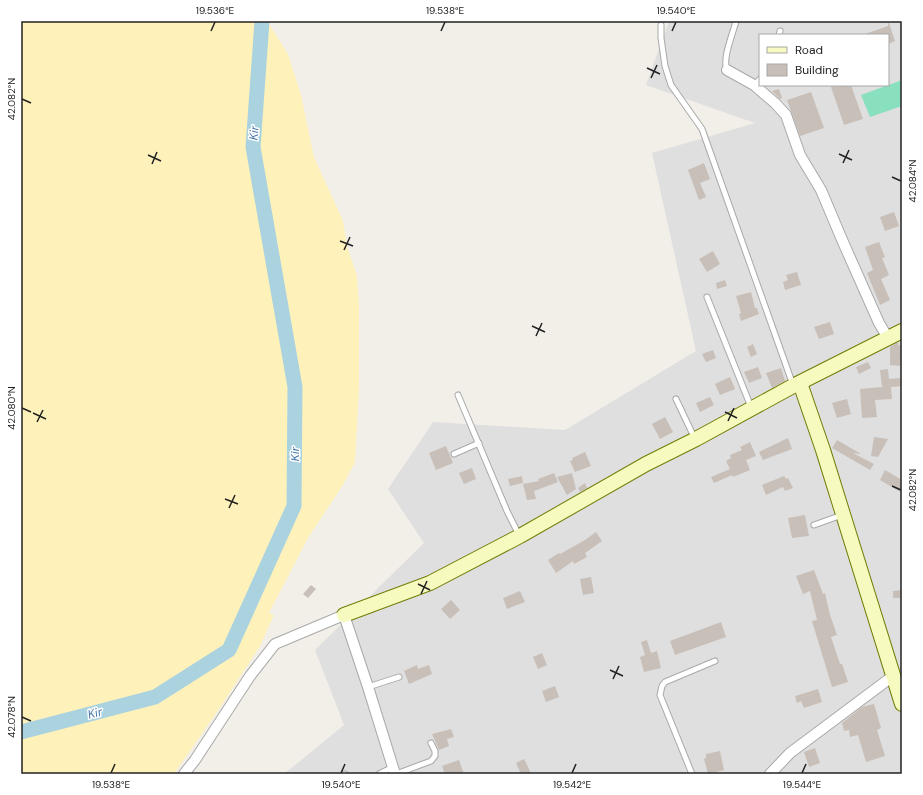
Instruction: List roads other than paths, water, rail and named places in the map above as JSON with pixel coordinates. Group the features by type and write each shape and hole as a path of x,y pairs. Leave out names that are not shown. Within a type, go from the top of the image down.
{"street":[{"path":"727,70 757,82"},
{"path":"760,86 786,116 800,155 821,190 879,323 888,338"},
{"path":"184,774 195,760 250,676 274,644 344,615 430,583 520,536 646,464 902,331"},
{"path":"797,385 843,515 902,704"},
{"path":"344,615 394,772"},
{"path":"770,774 790,753 893,676"}],"lane":[{"path":"727,70 725,60 726,54 736,21"},
{"path":"661,25 663,52 671,85 702,129 797,385"},
{"path":"707,297 752,410"},
{"path":"458,395 507,511 520,536"},
{"path":"676,399 696,439"},
{"path":"454,454 479,443"},
{"path":"814,525 843,515"},
{"path":"692,774 660,696 660,692 665,682 715,661"},
{"path":"368,687 399,677"},
{"path":"379,774 394,772 431,762 435,756 431,743"}],"waterway":[{"name":"Kir","path":"21,732 155,697 229,650 294,506 295,387 253,147 262,21"}]}
